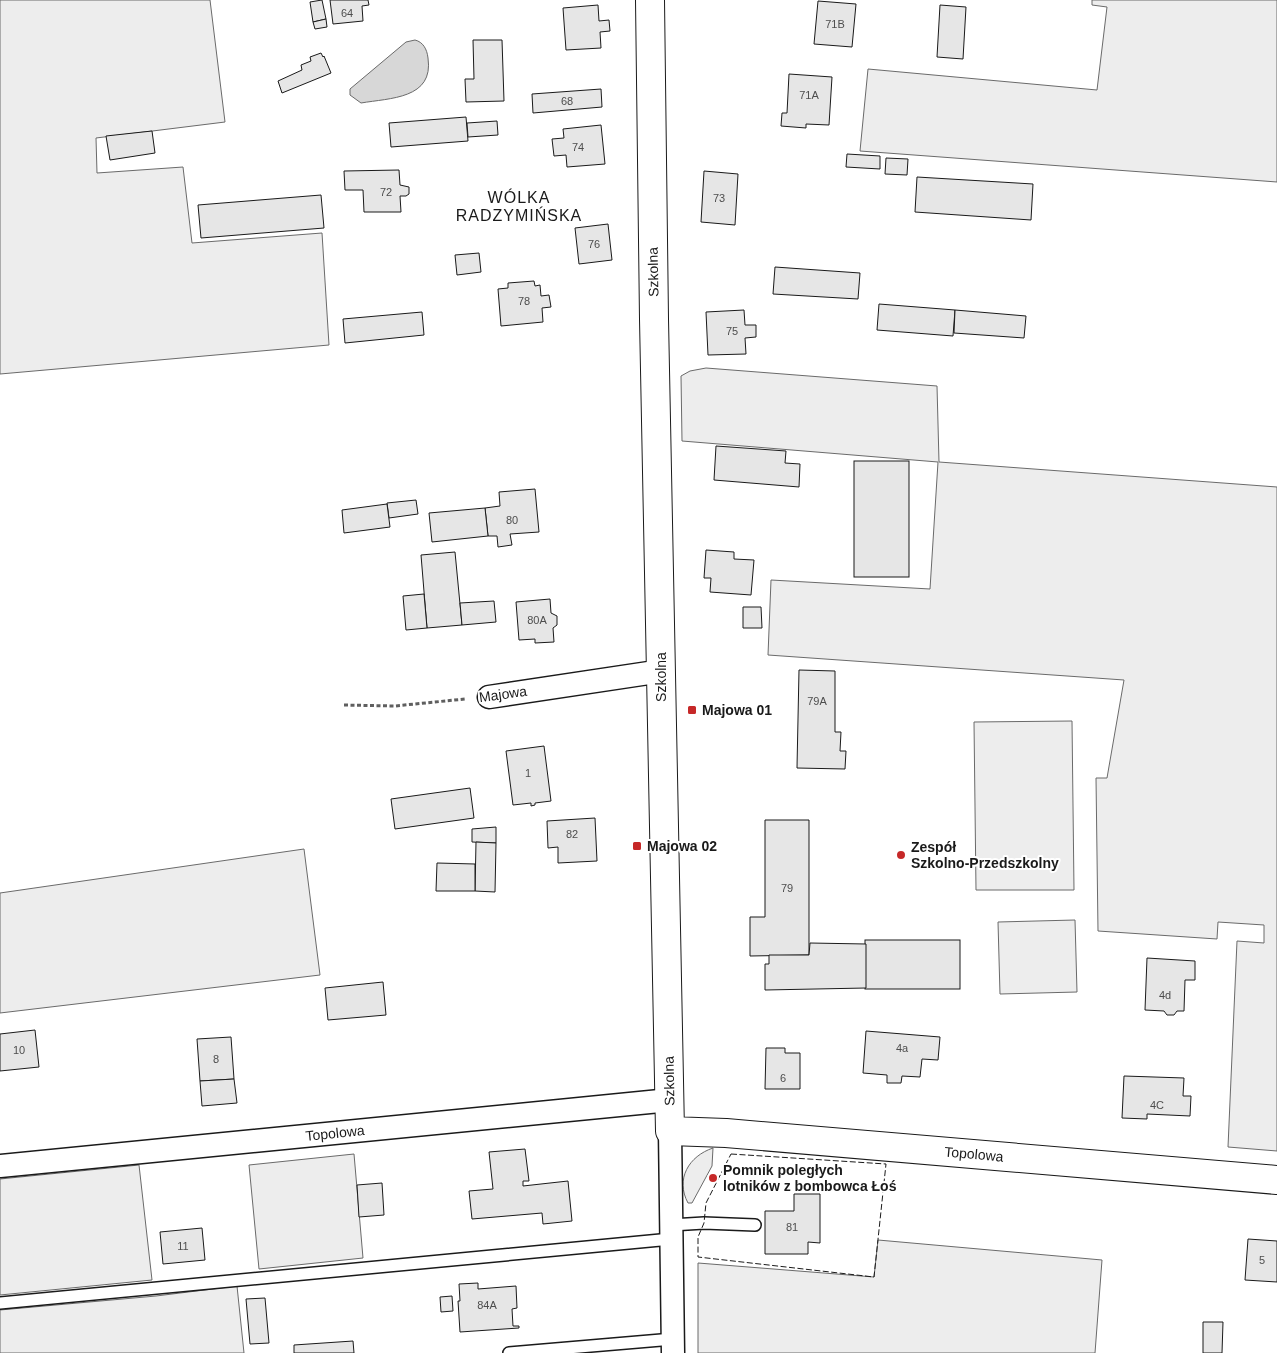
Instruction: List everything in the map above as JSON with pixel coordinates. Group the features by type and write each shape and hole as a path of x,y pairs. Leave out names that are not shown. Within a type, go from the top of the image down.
{"street":[{"name":"Szkolna","path":"650,0 673,1346"},
{"name":"Majowa","path":"489,697 662,671"},
{"name":"Topolowa","path":"0,1166 670,1100"},
{"name":"Topolowa","path":"670,1131 726,1133 1277,1180"}],"lane":[{"path":"0,1304 671,1232 704,1223 755,1225"},
{"path":"509,1353 673,1346"}],"path":[{"name":"Majowa","path":"344,705 395,706 489,697"}],"shaded area":[{"path":"0,0 210,0 225,122 96,138 97,173 183,167 192,243 322,233 329,345 0,374"},
{"path":"1092,0 1277,0 1277,182 860,151 868,69 1097,90 1107,7 1092,5"},
{"path":"415,40 424,46 428,58 428,72 424,82 417,89 397,97 361,103 350,95 350,89 406,42"},
{"path":"706,368 937,386 939,462 1277,487 1277,1151 1228,1147 1237,941 1264,943 1264,925 1218,922 1217,939 1098,931 1096,778 1107,778 1124,680 768,655 771,580 930,589 938,462 682,441 681,376 690,371"},
{"path":"1072,721 1074,890 976,890 974,722"},
{"path":"304,849 320,975 0,1013 0,893"},
{"path":"1075,920 1077,992 1000,994 998,922"},
{"path":"713,1148 712,1166 692,1203 688,1203 683,1185 687,1170 697,1157"},
{"path":"354,1154 363,1258 259,1269 249,1165"},
{"path":"139,1165 152,1280 0,1295 0,1179"},
{"path":"878,1240 1102,1260 1095,1353 698,1353 698,1263 874,1277"},
{"path":"237,1286 244,1353 0,1353 0,1310 156,1296"}],"building":[{"path":"322,0 326,19 313,22 310,2"},
{"path":"330,0 368,0 369,5 362,6 363,21 333,24"},
{"path":"818,1 856,4 852,47 814,44"},
{"path":"598,5 599,21 609,20 610,31 600,32 601,48 566,50 563,8"},
{"path":"940,5 966,7 963,59 937,57"},
{"path":"326,19 327,27 315,29 313,22"},
{"path":"473,40 502,40 504,101 466,102 465,79 474,79"},
{"path":"321,53 331,73 282,93 278,81 302,70 301,65 311,61 310,57"},
{"path":"789,74 832,77 829,125 806,124 806,128 781,126 782,113 787,113"},
{"path":"601,89 602,107 533,113 532,94"},
{"path":"466,117 468,141 391,147 389,123"},
{"path":"497,121 498,135 468,137 467,123"},
{"path":"601,125 605,164 567,167 566,155 554,156 552,139 564,138 563,129"},
{"path":"152,131 155,153 110,160 106,136"},
{"path":"847,154 880,156 880,169 846,167"},
{"path":"886,158 908,159 907,175 885,174"},
{"path":"399,170 400,185 409,187 409,194 400,196 401,212 364,212 363,190 345,190 344,171"},
{"path":"704,171 738,174 735,225 701,222"},
{"path":"917,177 1033,184 1031,220 915,212"},
{"path":"321,195 324,228 201,238 198,205"},
{"path":"608,224 612,260 579,264 575,228"},
{"path":"479,253 481,272 457,275 455,255"},
{"path":"775,267 860,273 858,299 773,294"},
{"path":"534,281 535,286 540,285 541,296 549,295 551,307 542,308 543,322 501,326 498,289 508,288 508,283"},
{"path":"879,304 955,310 953,336 877,330"},
{"path":"744,310 745,325 756,325 756,337 745,338 746,354 708,355 706,312"},
{"path":"955,310 1026,316 1024,338 954,333"},
{"path":"422,312 424,335 345,343 343,319"},
{"path":"716,446 786,451 785,463 800,464 799,487 714,480"},
{"path":"854,461 909,461 909,577 854,577"},
{"path":"535,489 539,532 510,534 512,545 498,547 497,536 488,536 485,508 500,506 499,492"},
{"path":"416,500 418,514 389,518 387,503"},
{"path":"387,504 390,527 344,533 342,510"},
{"path":"485,508 488,536 432,542 429,513"},
{"path":"706,550 734,552 734,559 754,560 751,595 710,592 711,578 704,578"},
{"path":"455,552 462,625 427,628 421,555"},
{"path":"424,594 427,628 406,630 403,596"},
{"path":"550,599 551,613 557,616 557,625 553,628 554,642 535,643 535,639 519,640 516,602"},
{"path":"494,601 496,622 462,625 460,603"},
{"path":"743,607 761,607 762,628 743,628"},
{"path":"799,670 835,671 835,732 841,732 840,751 846,751 845,769 797,768"},
{"path":"544,746 551,801 535,803 535,805 531,806 531,803 513,805 506,751"},
{"path":"470,788 474,818 395,829 391,799"},
{"path":"595,818 597,861 558,863 558,847 548,848 547,821"},
{"path":"765,820 809,820 809,955 750,956 750,917 765,917"},
{"path":"496,827 496,843 472,842 472,829"},
{"path":"476,842 496,843 495,892 475,891"},
{"path":"437,863 475,864 475,891 436,891"},
{"path":"865,940 960,940 960,989 865,989"},
{"path":"810,943 866,944 866,988 765,990 765,964 769,964 769,955 809,955"},
{"path":"1147,958 1195,961 1195,980 1185,980 1184,1011 1177,1011 1174,1015 1167,1015 1164,1011 1145,1010"},
{"path":"383,982 386,1015 328,1020 325,988"},
{"path":"35,1030 39,1067 0,1071 0,1034"},
{"path":"866,1031 940,1037 938,1060 922,1059 920,1077 902,1076 901,1083 887,1083 887,1075 863,1073"},
{"path":"231,1037 234,1079 200,1081 197,1039"},
{"path":"766,1048 785,1048 785,1053 800,1053 800,1089 765,1089"},
{"path":"1124,1076 1184,1078 1183,1096 1191,1096 1190,1116 1147,1114 1147,1119 1122,1118"},
{"path":"234,1079 237,1103 202,1106 200,1081"},
{"path":"525,1149 529,1181 523,1181 523,1186 568,1181 572,1221 543,1224 542,1213 472,1219 469,1191 493,1189 489,1152"},
{"path":"382,1183 384,1215 359,1217 357,1185"},
{"path":"794,1194 820,1194 820,1243 808,1242 808,1254 765,1254 765,1211 794,1211"},
{"path":"202,1228 205,1260 163,1264 160,1232"},
{"path":"1248,1239 1277,1241 1277,1282 1245,1280"},
{"path":"478,1283 478,1289 516,1286 517,1308 512,1309 513,1326 519,1326 519,1328 460,1332 459,1284"},
{"path":"452,1296 453,1311 441,1312 440,1297"},
{"path":"265,1298 269,1343 250,1344 246,1299"},
{"path":"1203,1322 1223,1322 1222,1353 1203,1353"},
{"path":"353,1341 354,1353 294,1353 294,1345"}],"fence":[{"path":"731,1154 886,1164 874,1277 698,1257 698,1237 704,1223 706,1203 731,1154"}],"place":[{"name":"Majowa 01","path":"692,710"},
{"name":"Majowa 02","path":"637,846"},
{"name":"Zespół Szkolno-Przedszkolny","path":"901,855"},
{"name":"Pomnik poległych lotników z bombowca Łoś","path":"713,1178"}],"district":[{"name":"WÓLKA RADZYMIŃSKA","path":"519,206"}]}
